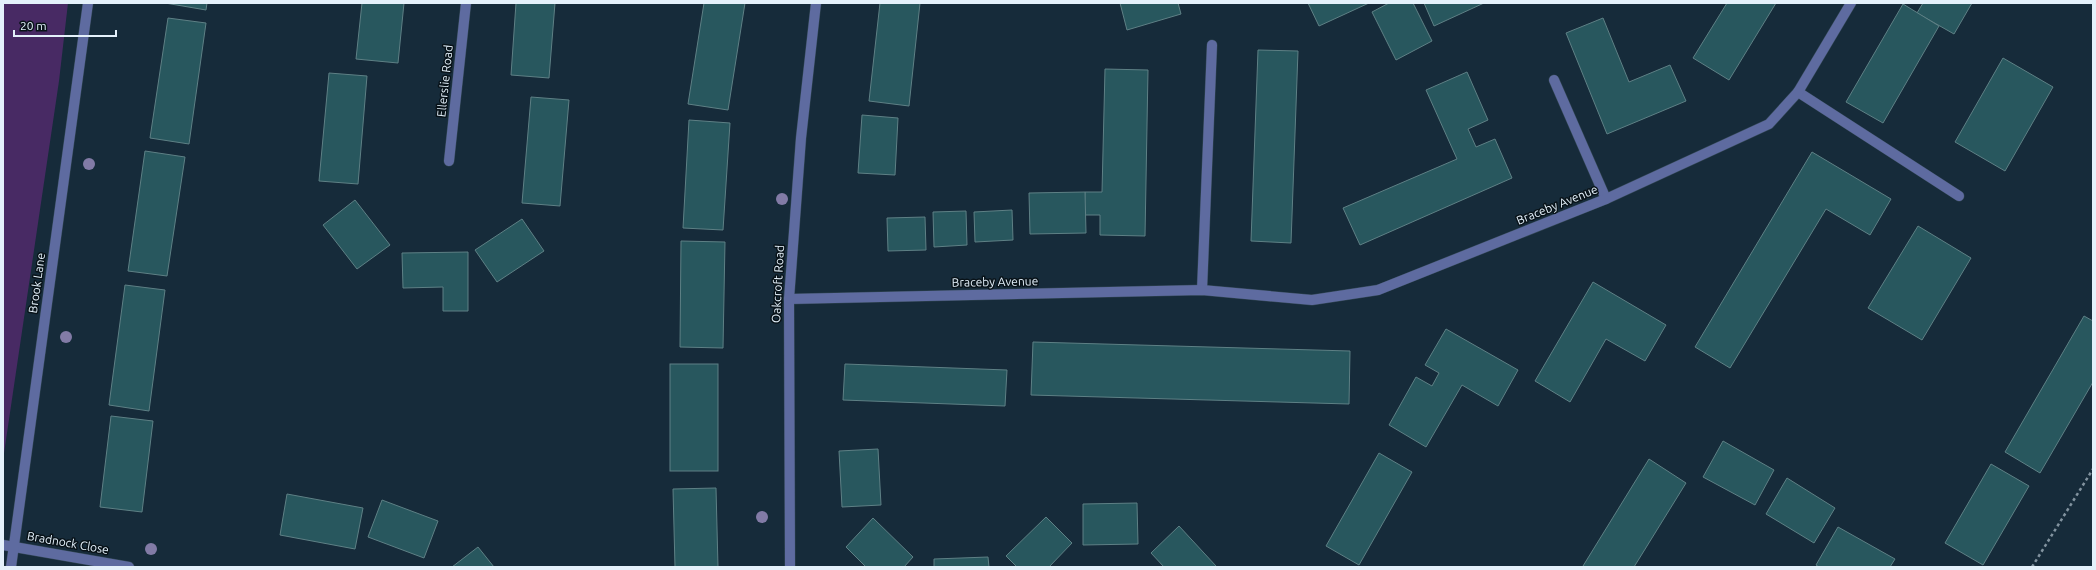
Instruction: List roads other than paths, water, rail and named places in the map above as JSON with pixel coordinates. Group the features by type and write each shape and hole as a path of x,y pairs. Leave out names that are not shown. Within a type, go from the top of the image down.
{"street":[{"name":"Brook Lane","path":"11,567 88,3"},
{"name":"Ellerslie Road","path":"449,161 466,3"},
{"name":"Oakcroft Road","path":"790,567 789,299 801,138 816,3"},
{"name":"Braceby Avenue","path":"789,299 1202,290 1312,300 1378,290 1606,199 1769,124 1798,92 1851,3"},
{"path":"1202,290 1212,45"},
{"path":"1554,80 1606,199"},
{"path":"1798,92 1959,196"},
{"name":"Bradnock Close","path":"3,545 129,567"}]}
